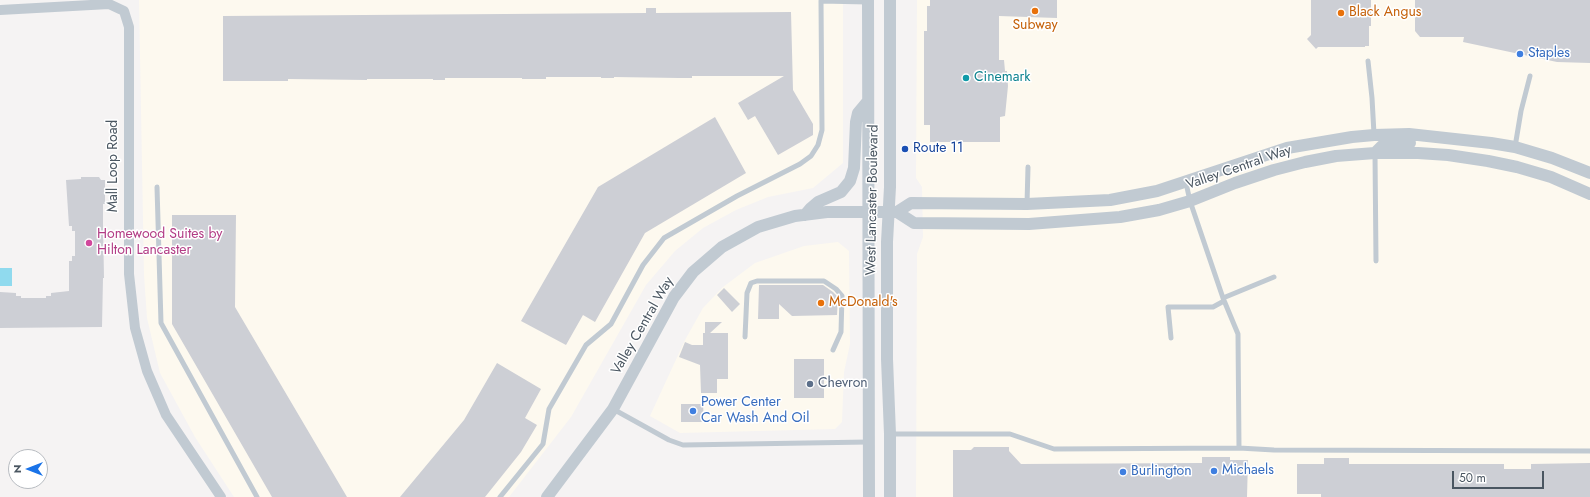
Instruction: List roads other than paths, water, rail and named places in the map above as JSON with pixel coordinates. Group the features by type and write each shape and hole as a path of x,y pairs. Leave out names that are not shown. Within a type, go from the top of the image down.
{"street":[{"name":"West Lancaster Boulevard","path":"890,0 890,187 892,212 887,359 890,434 890,497"},
{"name":"West Lancaster Boulevard","path":"868,1 869,497"},
{"name":"Mall Loop Road","path":"0,10 109,4 124,11 129,27 129,274 135,328 147,371 166,415 221,497"},
{"path":"805,215 818,202 841,192 850,181 854,168 856,122 858,113 868,101"},
{"name":"Valley Central Way","path":"892,212 911,203 1027,204 1110,200 1157,192 1287,148 1352,137 1374,135 1409,134 1474,141 1515,148 1552,158 1590,173"},
{"path":"1283,168 1292,160 1312,154 1366,146 1374,135"},
{"path":"1375,153 1382,146 1390,143 1405,142 1458,146 1474,141"},
{"name":"Valley Central Way","path":"547,497 613,409 674,297 693,272 722,247 758,227 805,215 826,212 892,212 914,223 1029,224 1120,217 1159,210 1190,201 1235,183 1305,162 1336,156 1375,153 1418,152 1448,155 1518,167 1551,178 1590,194"},
{"path":"1518,167 1527,163 1571,178 1590,187"}],"lane":[{"path":"500,497 543,444 549,409 586,344 611,324 643,265 664,238 737,196 800,164 811,156 818,145 822,130 821,1 868,1"},
{"path":"1368,61 1374,135"},
{"path":"1515,148 1521,111 1530,76"},
{"path":"1375,153 1376,261"},
{"path":"1027,204 1028,167"},
{"path":"1186,183 1190,201 1224,299 1238,334 1239,448"},
{"path":"157,187 161,323 257,497"},
{"path":"1171,338 1168,307 1212,307 1224,299 1274,277"},
{"path":"745,337 746,293 751,283 757,281 824,281 836,289 842,296 841,332 833,350"},
{"path":"613,409 669,440 683,445 869,442"},
{"path":"890,434 1010,434 1054,449 1239,448 1274,450 1590,451"}],"water":[{"path":"0,268 12,268 12,286 0,286"}],"place":[{"name":"Subway","path":"1035,11"},
{"name":"Black Angus","path":"1341,13"},
{"name":"Staples","path":"1520,54"},
{"name":"Cinemark","path":"966,78"},
{"name":"Route 11","path":"905,149"},
{"name":"Homewood Suites by Hilton Lancaster","path":"89,243"},
{"name":"McDonald's","path":"821,303"},
{"name":"Chevron","path":"810,384"},
{"name":"Power Center Car Wash And Oil","path":"693,411"},
{"name":"Michaels","path":"1214,471"},
{"name":"Burlington","path":"1123,472"}]}
